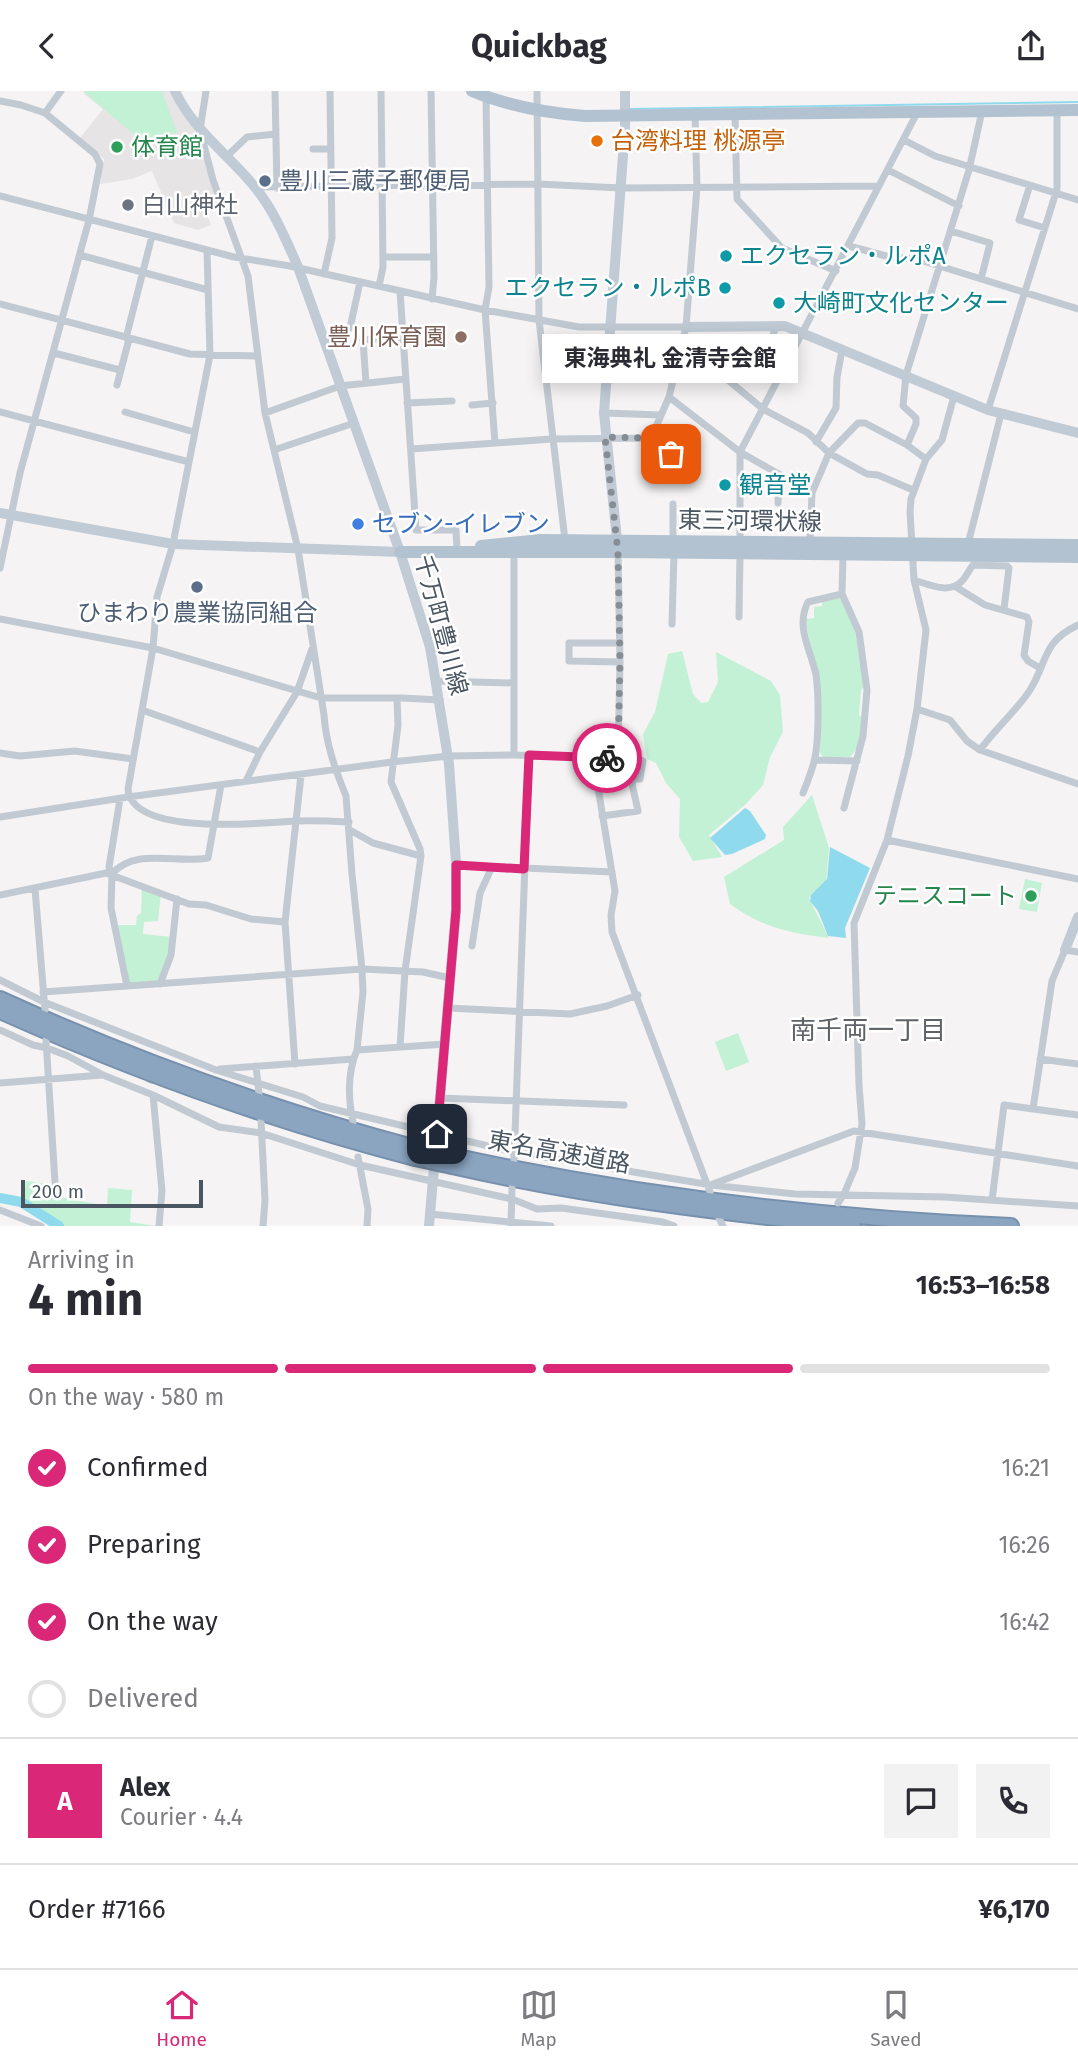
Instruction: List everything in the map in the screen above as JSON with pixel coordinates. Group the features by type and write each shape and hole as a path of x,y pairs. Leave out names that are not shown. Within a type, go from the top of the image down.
{"highway":[{"name":"東名高速道路","path":"0,999 164,1068 415,1153"},
{"name":"東名高速道路","path":"0,1011 122,1062 311,1130 658,1203 853,1226"},
{"name":"東名高速道路","path":"453,1161 723,1201 854,1216 1011,1226"}],"main road":[{"path":"472,91 538,110 585,116 1078,110"},
{"name":"東三河環状線","path":"422,552 524,540 565,540 617,546"},
{"name":"東三河環状線","path":"740,548 810,542 1078,557"},
{"name":"東三河環状線","path":"400,552 513,553 617,546 740,548 843,555 968,544 1078,544"}],"street":[{"path":"45,113 61,91"},
{"name":"千万町豊川線","path":"175,91 185,111 200,131 255,187 278,224 298,267 400,552 430,647 449,756 456,865 456,910 430,1220"},
{"path":"206,91 200,131 212,180 248,276 265,413 298,549 325,737 346,796 363,992 357,1050 353,1059 348,1094 352,1119"},
{"path":"275,91 277,188"},
{"path":"324,274 332,238 330,91"},
{"path":"379,286 383,257 381,91"},
{"path":"431,91 434,257 432,299"},
{"path":"537,91 539,320 565,540"},
{"path":"618,758 620,643 617,546 604,413 621,188 625,91"},
{"path":"486,97 489,287 485,310 495,443"},
{"path":"0,101 21,104 45,113 95,154 100,164 89,221 36,421 5,514 0,568"},
{"path":"988,409 1056,193 1057,110"},
{"path":"906,445 916,418 903,405 906,375 959,207 982,111"},
{"path":"738,617 740,452 917,113"},
{"path":"671,454 648,445 669,397 686,327 697,187 695,115"},
{"path":"736,115 737,199 782,248 836,271"},
{"path":"226,157 247,137 276,134"},
{"path":"904,140 935,156 1078,200"},
{"path":"313,149 331,149"},
{"path":"888,170 959,207"},
{"path":"255,187 538,184 621,188 879,186"},
{"path":"1030,185 1019,220 1045,228"},
{"path":"0,195 89,221 241,258 298,267 432,299 579,327 785,326 1001,414 1078,433"},
{"path":"951,231 990,243 981,279"},
{"path":"117,385 152,236"},
{"path":"849,246 870,253 920,260 1078,309"},
{"path":"127,986 111,908 112,874 109,867 142,710 153,648 157,597 173,544 209,355 207,250"},
{"path":"80,255 208,290"},
{"path":"383,257 434,257"},
{"path":"350,328 360,282"},
{"path":"400,291 416,530 456,530 457,549"},
{"path":"0,304 190,354 257,356"},
{"path":"768,351 776,325"},
{"path":"366,383 363,340 403,337"},
{"path":"682,342 763,409 808,433 829,453 867,474 877,475 913,490"},
{"path":"816,442 836,408 837,377 842,350"},
{"path":"54,353 120,370"},
{"path":"265,413 340,386 405,379"},
{"path":"838,1203 855,1168 861,1132 854,923 887,840 917,709 926,631 914,580 910,512 913,490 926,459 942,440 954,396"},
{"path":"669,397 740,452 812,493"},
{"path":"407,403 452,401"},
{"path":"472,405 493,403"},
{"path":"0,412 189,462"},
{"path":"125,412 194,432"},
{"path":"604,413 661,415"},
{"path":"968,544 1001,414"},
{"path":"274,450 354,423"},
{"path":"810,542 812,493 829,453 858,423 865,423 926,459"},
{"path":"411,449 552,439 650,438"},
{"path":"778,503 779,474"},
{"path":"672,624 673,504"},
{"path":"5,514 173,544 400,552"},
{"path":"513,553 513,755"},
{"path":"843,555 842,594 859,632 867,690 863,736 844,808"},
{"path":"956,587 973,565 1007,566 1009,568 1004,609"},
{"path":"914,580 936,587 956,587 985,605 1027,617 1029,622 1024,655 1028,661 1040,668"},
{"path":"803,793 814,760 817,697 816,675 802,623 808,602 842,594"},
{"path":"0,619 153,648 321,698 440,701"},
{"path":"980,750 1030,690 1046,652 1063,632 1078,625"},
{"path":"620,643 569,643 569,661 620,662"},
{"path":"246,781 260,752 297,692 312,649"},
{"path":"436,681 513,683"},
{"path":"397,699 398,725 391,782 421,856 405,971 400,1047"},
{"path":"917,709 950,720 967,741 980,750 1078,784"},
{"path":"142,710 260,752"},
{"path":"0,753 20,756 75,751 133,759"},
{"path":"0,817 246,781 449,756 529,755 643,761 640,779 634,779 632,784 638,811 603,816"},
{"path":"514,1156 529,755"},
{"path":"593,757 615,891 611,915 612,932 709,1187"},
{"path":"814,760 857,761"},
{"path":"295,1063 285,922 301,775"},
{"path":"112,874 117,867 149,857 208,858 221,785"},
{"path":"124,798 139,808 181,823 213,825 296,821 349,826 373,843 421,856"},
{"path":"887,840 1078,879"},
{"path":"456,865 612,872"},
{"path":"472,946 481,893 492,867"},
{"path":"0,895 106,873 177,899 251,919 285,922"},
{"path":"35,889 44,1006"},
{"path":"160,984 171,955 177,899"},
{"path":"1033,1109 1052,981 1078,917"},
{"path":"1065,950 1078,952"},
{"path":"43,992 362,969 423,972 450,978"},
{"path":"0,980 44,1006 216,1070 303,1097 352,1119 437,1134 514,1156 709,1187 795,1194 1078,1206"},
{"path":"448,1008 570,1014 607,1006 638,995"},
{"path":"0,1030 33,1045 47,1044 103,1075 150,1093 219,1127 261,1133 433,1182 512,1199 537,1209 561,1208 663,1222 674,1226"},
{"path":"47,1044 55,1182"},
{"path":"357,1050 445,1044"},
{"path":"159,1057 162,1048"},
{"path":"216,1070 353,1059"},
{"path":"1040,1059 1078,1064"},
{"path":"256,1066 259,1094"},
{"path":"0,1083 103,1075"},
{"path":"149,1083 162,1191 159,1226"},
{"path":"440,1098 624,1105"},
{"path":"992,1201 1004,1105 1078,1115"},
{"path":"261,1121 265,1200 262,1226"},
{"path":"709,1187 854,1132 1078,1166"},
{"path":"359,1161 368,1209 367,1226"},
{"path":"511,1224 512,1187"},
{"path":"0,1210 41,1226"},
{"path":"620,1217 624,1226"},
{"path":"430,1220 551,1226"}],"shaded area":[{"path":"173,91 201,144 218,205 205,210 211,225 198,230 174,223 152,171 132,179 100,184 104,159 80,138 103,109 83,93"}],"green space":[{"path":"162,91 177,132 143,146 137,137 85,93"},
{"path":"840,598 855,630 864,686 861,690 859,715 861,733 859,743 850,757 823,757 820,753 817,686 805,619 814,618 814,607 822,606 822,602"},
{"path":"682,651 693,694 701,703 708,702 718,682 716,652 771,681 780,695 783,732 770,757 763,785 746,804 709,835 722,857 693,861 679,837 680,799 666,783 656,763 647,759 643,734 655,712 668,654"},
{"path":"812,795 829,848 826,882 809,898 829,938 777,928 754,919 730,904 724,877 784,840 783,827"},
{"name":"テニスコート","path":"1025,879 1042,883 1037,912 1019,909"},
{"path":"142,888 161,894 158,921 144,922 143,934 173,937 160,982 129,984 116,925 136,925 137,916 141,913"},
{"path":"738,1033 749,1062 726,1071 715,1042"},
{"path":"26,1181 57,1185 60,1197 107,1206 108,1188 132,1190 130,1222 156,1226 64,1226 23,1202"}],"water":[{"path":"745,808 750,811 766,835 765,839 725,855 710,838"},
{"path":"830,847 870,868 845,928 846,938 828,936 818,911 810,901 811,895 827,879"}],"waterway":[{"path":"629,109 1078,102"},
{"path":"0,1198 21,1202 59,1226"}],"tunnel":[{"path":"149,1083 159,1057"}],"way so far":[{"path":"607,758 618,758 620,662 618,552 605,437 650,438 648,445 671,454"}],"place":[{"name":"台湾料理 桃源亭","path":"597,141"},
{"name":"体育館","path":"117,147"},
{"name":"豊川三蔵子郵便局","path":"265,181"},
{"name":"白山神社","path":"128,205"},
{"name":"エクセラン・ルポA","path":"726,256"},
{"name":"エクセラン・ルポB","path":"725,288"},
{"name":"大崎町文化センター","path":"779,303"},
{"name":"豊川保育園","path":"461,337"},
{"name":"東海典礼 金清寺会館","path":"671,454"},
{"name":"観音堂","path":"725,485"},
{"name":"セブン-イレブン","path":"358,524"},
{"name":"ひまわり農業協同組合","path":"197,587"},
{"name":"テニスコート","path":"1031,896"}],"district":[{"name":"南千両一丁目","path":"868,1030"}],"route":[{"path":"437,1134 456,910 456,865 524,869 529,755 607,758"}]}
